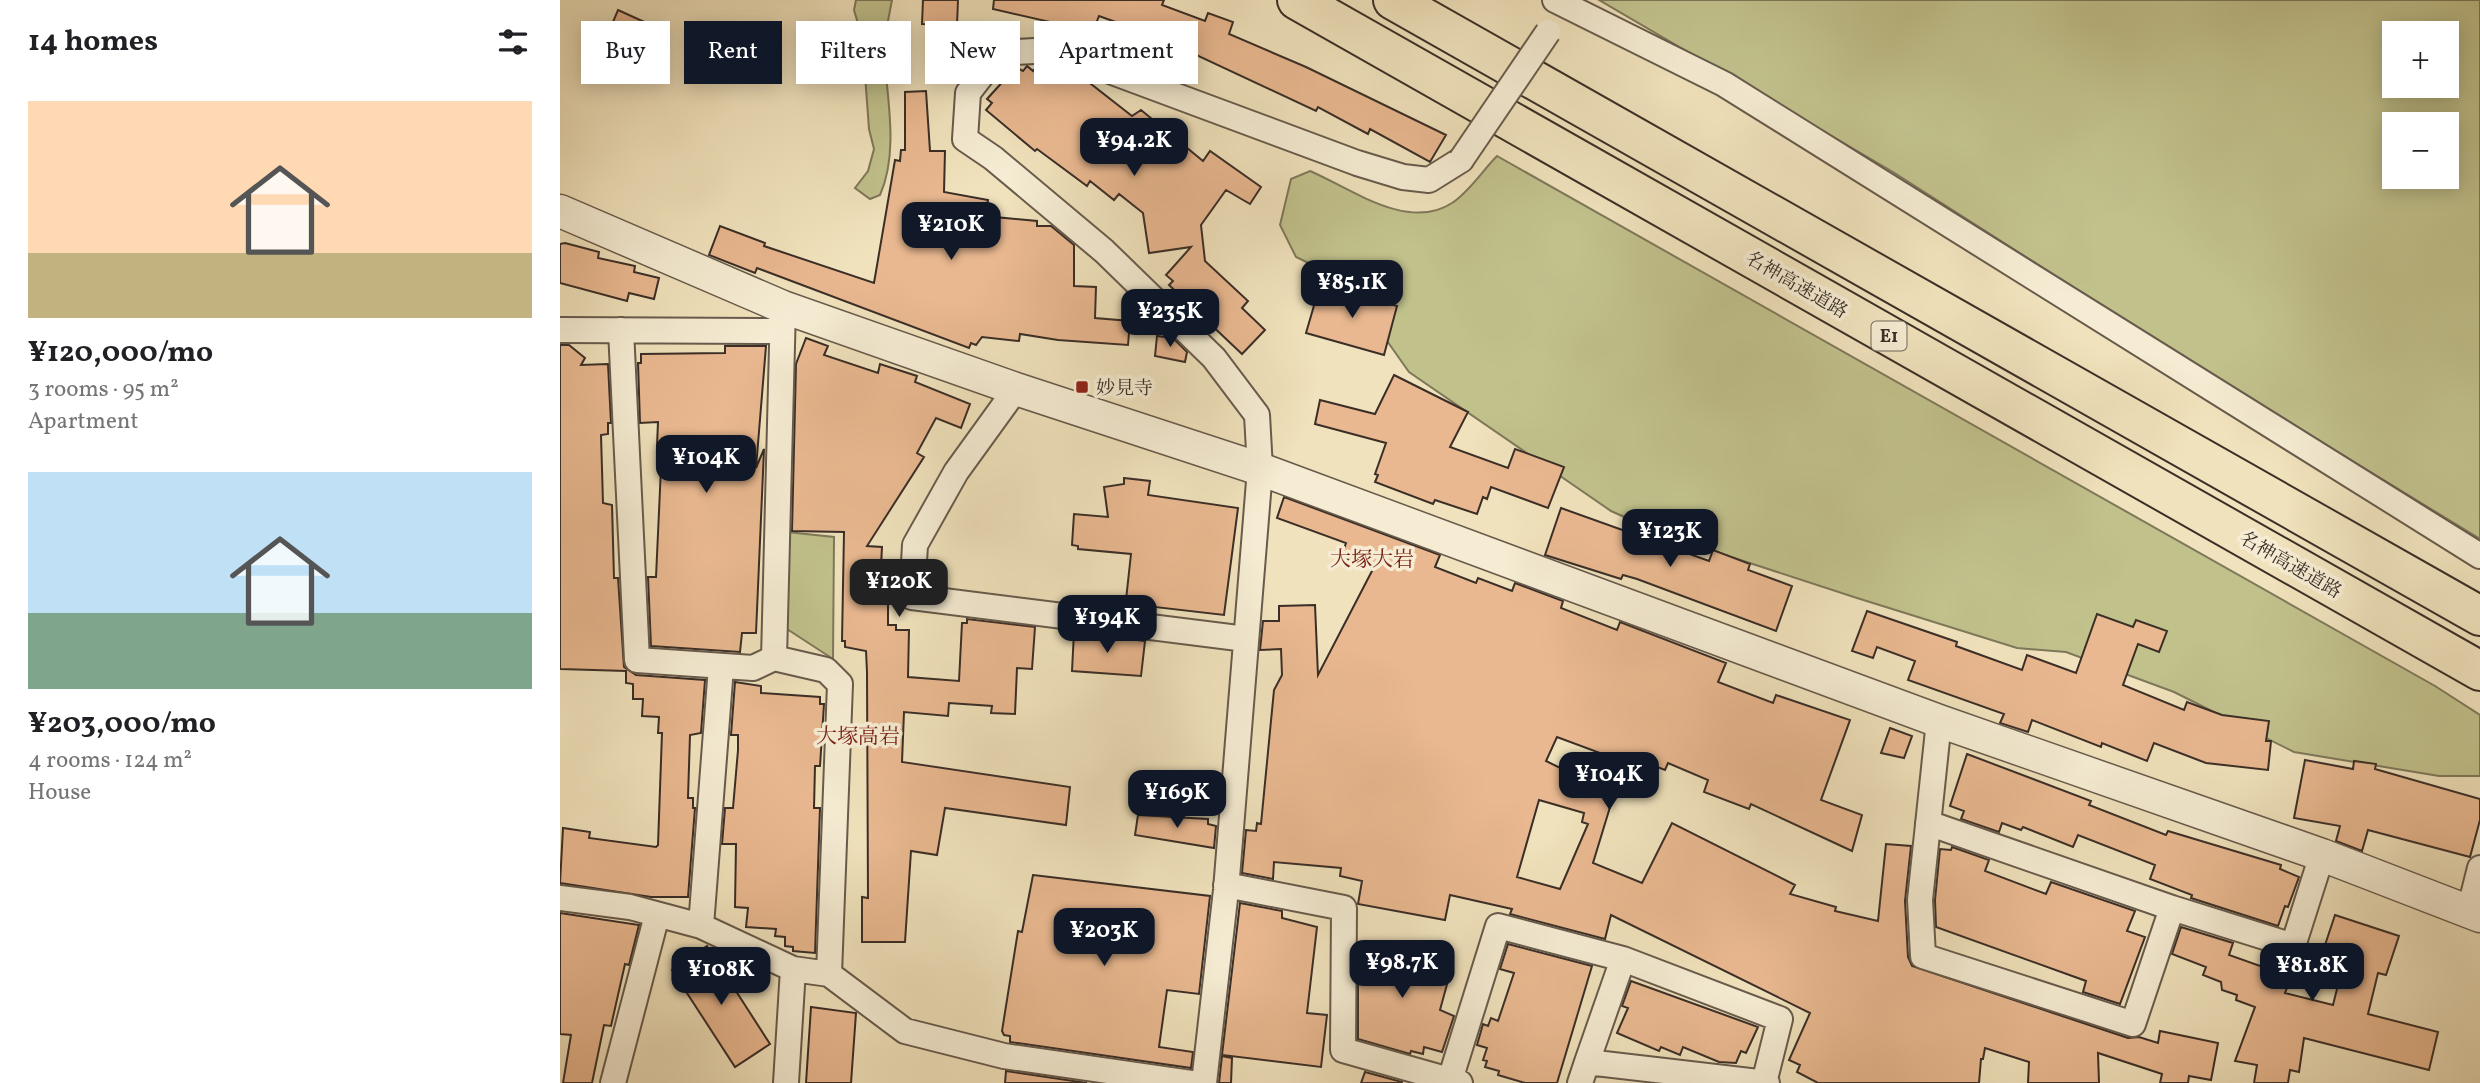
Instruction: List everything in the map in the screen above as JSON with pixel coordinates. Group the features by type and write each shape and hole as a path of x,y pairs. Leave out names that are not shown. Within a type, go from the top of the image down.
{"highway":[{"name":"名神高速道路","path":"1297,0 2480,671"},
{"name":"E1","path":"1393,0 2480,616"}],"street":[{"path":"1204,1083 1226,885 1260,469 1257,415 1214,358 1104,251 993,158 965,139 968,93 999,53 1052,50 1356,163 1403,177 1430,180 1461,160 1548,32 1558,2 1724,84 2480,556"},
{"path":"560,211 783,319 1016,389 1260,469 1940,721 2322,855 2474,914 2480,869"},
{"path":"560,330 621,330 783,319"},
{"path":"774,658 783,319"},
{"path":"621,330 637,660 753,668 774,658 826,670 840,684 829,974"},
{"path":"1016,389 956,472 915,545 912,597 1246,639"},
{"path":"701,926 721,667"},
{"path":"1940,721 1920,900 1923,956 2133,1024 2172,908"},
{"path":"1928,823 2172,908 2294,946 2322,855"},
{"path":"1226,885 1344,908 1343,1050 1455,1081 1498,926 1623,959 1780,1018 1766,1083 1584,1072 1623,959"},
{"path":"560,898 630,907 701,926 793,969 829,974 905,1031 1004,1056 1191,1083"},
{"path":"613,1083 657,915"},
{"path":"786,1083 793,969"}],"green space":[{"path":"856,0 892,0 888,21 857,21 854,10"},
{"path":"1599,0 2480,0 2480,539 2187,360 1893,172"},
{"path":"866,84 887,84 889,161 880,195 870,199 855,188 868,171 874,149 869,129"},
{"path":"1497,156 2435,686 2480,715 2480,776 2439,776 2294,752 2174,692 2066,652 2017,648 1667,536 1611,511 1409,372 1344,280 1296,257 1280,225 1291,179 1310,171 1380,204 1417,213 1435,211 1452,203"},
{"path":"787,532 834,537 833,659 787,629"}],"building":[{"path":"923,0 958,0 957,21 925,21 925,24 922,24"},
{"path":"994,0 1164,0 1162,5 1205,21 1208,13 1233,22 1229,34 1306,67 1446,135 1430,162 1370,129 1368,134 1318,107 1316,111 1198,56 1198,21 1113,21 1099,16 1097,21 1046,21 993,9"},
{"path":"618,10 642,21 613,21"},
{"path":"1027,66 1033,71 1034,84 1091,84 1132,116 1141,110 1203,161 1210,151 1261,187 1250,204 1226,190 1201,225 1205,261 1248,301 1242,308 1265,330 1242,354 1169,285 1173,281 1166,275 1191,247 1149,253 1143,213 1119,194 1114,200 1090,181 1087,186 1037,149 1035,151 986,110 992,103 987,99 1001,84 1020,84 1020,69 1023,71"},
{"path":"926,91 930,151 945,151 944,192 988,200 985,216 1037,221 1037,226 1051,226 1074,245 1074,286 1096,287 1095,318 1130,321 1128,345 1058,340 1020,334 1019,341 982,337 976,345 971,343 969,348 757,268 755,273 709,255 720,226 765,243 764,246 874,283 895,160 900,161 901,150 905,150 905,92"},
{"path":"560,244 599,252 598,258 635,266 634,272 659,278 654,299 629,293 627,301 560,283"},
{"path":"1320,285 1397,306 1384,355 1306,333"},
{"path":"1157,336 1173,338 1187,352 1185,362 1155,356"},
{"path":"806,338 828,346 824,355 878,373 880,364 917,376 915,382 970,404 961,428 936,418 917,453 924,457 867,546 882,547 879,603 888,603 888,625 896,625 896,630 909,630 908,677 959,681 962,623 967,623 967,619 1035,627 1032,669 1017,668 1015,714 991,713 992,706 949,703 948,716 904,712 902,762 1070,787 1066,825 945,808 937,855 911,851 905,942 862,942 862,897 868,898 867,672 866,651 845,647 845,641 842,641 844,532 792,531 796,364"},
{"path":"560,345 569,345 585,358 581,365 608,364 611,423 608,423 608,434 601,435 603,503 612,505 614,578 618,578 624,667 636,675 705,680 701,733 690,735 688,798 693,798 695,808 688,897 651,897 560,883 563,828 590,832 589,838 656,847 658,845 662,733 658,733 659,717 642,716 643,699 633,699 633,684 626,683 626,671 560,669"},
{"path":"725,346 766,346 756,468 764,449 756,633 742,633 740,652 651,646 648,577 656,577 662,446 657,446 658,422 640,423 638,363 641,363 641,354 725,353"},
{"path":"1394,375 1468,412 1450,447 1508,468 1515,449 1564,467 1548,508 1491,487 1487,499 1483,497 1477,514 1435,500 1433,504 1375,482 1378,475 1375,474 1386,443 1315,424 1320,400 1375,414"},
{"path":"1124,478 1150,481 1148,495 1238,508 1224,615 1147,606 1147,612 1125,609 1131,554 1078,549 1078,546 1072,545 1074,514 1108,517 1104,487 1124,484"},
{"path":"1284,497 1440,555 1435,567 1476,583 1478,578 1512,591 1515,583 1563,601 1561,608 1617,630 1620,622 1726,663 1718,682 1773,703 1776,695 1850,720 1821,800 1862,815 1852,851 1751,804 1749,809 1704,792 1708,780 1668,763 1665,770 1626,755 1624,762 1557,737 1546,761 1614,794 1593,863 1642,883 1672,823 1795,885 1790,894 1836,907 1835,911 1878,921 1886,844 1911,846 1905,901 1908,957 1912,966 2128,1038 2139,1037 2158,1043 2160,1031 2218,1043 2211,1080 2189,1076 2188,1083 2160,1083 2162,1074 2098,1053 2099,1083 2028,1083 2029,1062 1985,1048 1979,1083 1818,1083 1797,1072 1800,1065 1789,1060 1810,1013 1611,915 1605,939 1510,914 1512,909 1450,895 1445,920 1358,904 1362,881 1340,876 1341,868 1274,862 1273,879 1242,873 1246,830 1256,831 1257,823 1261,824 1274,690 1282,675 1281,649 1260,650 1263,621 1279,621 1279,606 1315,605 1318,675 1373,569 1341,557 1346,543 1277,518","holes":["1539,800 1584,813 1582,822 1588,824 1560,889 1517,877"]},
{"path":"1561,508 1709,561 1713,550 1750,564 1748,570 1792,586 1776,631 1637,579 1623,575 1621,579 1545,555"},
{"path":"1867,611 1957,642 1956,646 2022,670 2027,655 2076,673 2097,614 2133,627 2136,620 2167,631 2159,652 2138,644 2123,685 2184,710 2187,702 2222,715 2269,721 2266,741 2271,741 2268,770 2206,763 2154,743 2147,761 2102,743 2101,747 2032,720 2028,732 2000,723 2004,714 1908,680 1915,661 1877,647 1873,658 1852,651"},
{"path":"1074,632 1145,641 1141,676 1072,671"},
{"path":"735,682 761,686 761,693 820,697 820,704 824,704 820,766 815,766 814,808 820,808 815,953 793,951 793,947 785,946 785,937 775,936 776,929 746,927 748,908 735,907 736,844 722,844 725,808 733,808 738,750 738,735 731,735"},
{"path":"1890,728 1912,736 1904,758 1881,753"},
{"path":"1967,754 2091,801 2089,805 2166,835 2168,831 2281,865 2280,869 2299,877 2288,907 2285,906 2278,926 2191,898 2192,895 2150,879 2155,865 2078,835 2073,847 2023,827 2021,830 2002,823 1999,832 1961,819 1964,811 1950,806"},
{"path":"2305,760 2353,769 2354,761 2376,764 2375,769 2480,799 2480,820 2470,857 2368,830 2362,851 2336,841 2340,826 2294,818"},
{"path":"1138,815 1208,819 1208,824 1216,826 1214,848 1135,835"},
{"path":"1952,847 1989,860 1985,871 2046,894 2051,882 2135,911 2127,931 2145,937 2120,1004 2083,992 2086,981 1936,927 1935,900 1940,849 1951,850"},
{"path":"1033,875 1210,896 1199,994 1167,990 1159,1047 1193,1052 1191,1068 1010,1042 1010,1036 1004,1035 1002,1031 1018,931 1022,932"},
{"path":"1240,903 1282,911 1282,918 1317,927 1307,1013 1327,1015 1321,1067 1222,1055"},
{"path":"560,913 639,925 629,965 625,964 611,1026 604,1025 592,1083 563,1083 571,1035 560,1034"},
{"path":"2335,915 2399,936 2386,975 2378,973 2368,1014 2438,1032 2429,1070 2304,1038 2299,1072 2290,1070 2288,1083 2254,1083 2257,1065 2235,1061 2255,1007 2236,1000 2237,995 2222,990 2221,982 2203,975 2206,967 2172,954 2181,927 2233,943 2229,955 2291,977 2285,993 2333,1005 2344,961 2322,954"},
{"path":"1367,941 1452,966 1440,1010 1454,1016 1442,1052 1424,1047 1423,1054 1411,1051 1410,1054 1358,1039 1358,971"},
{"path":"1508,944 1592,966 1557,1083 1525,1083 1498,1075 1499,1071 1485,1067 1487,1061 1483,1060 1487,1048 1477,1045 1483,1024 1488,1026 1491,1018 1498,1021 1514,973 1500,969"},
{"path":"707,946 770,1044 735,1067 672,970"},
{"path":"1631,981 1758,1027 1746,1053 1741,1051 1736,1063 1719,1062 1683,1047 1680,1055 1661,1047 1659,1051 1617,1033 1628,1008 1622,1006"},
{"path":"811,1007 856,1013 851,1083 806,1083"},
{"path":"1222,1056 1232,1058 1231,1083 1219,1083"},
{"path":"1006,1071 1087,1083 1005,1083"},
{"path":"1365,1072 1402,1082 1402,1083 1361,1083"}],"place":[{"name":"妙見寺","path":"1082,387"}],"district":[{"name":"大塚大岩","path":"1372,559"},
{"name":"大塚高岩","path":"858,736"}]}
